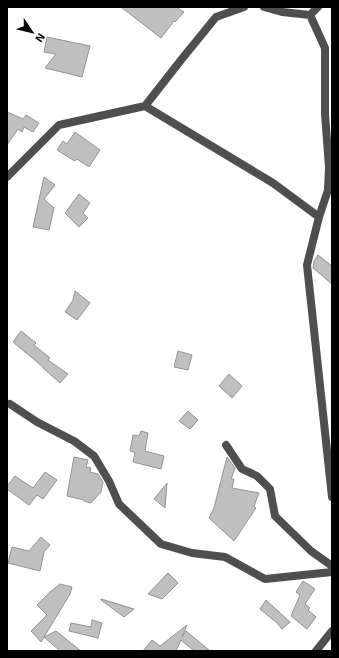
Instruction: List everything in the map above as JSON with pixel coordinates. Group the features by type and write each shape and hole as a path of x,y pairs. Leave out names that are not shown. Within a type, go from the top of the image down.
{"street":[{"path":"7,177 59,125 145,106 216,18 244,7"},
{"path":"264,7 310,15"},
{"path":"310,15 318,7"},
{"path":"310,15 325,48 325,114 329,167 328,190 307,265 332,497"},
{"path":"145,106 273,183 320,217"},
{"path":"10,404 37,422 74,441 94,456 109,481 119,504 161,544 192,553 225,557 265,579 332,572"},
{"path":"226,445 242,469 257,476 270,488 275,516 311,551 332,566"},
{"path":"316,651 332,631"}],"building":[{"path":"121,7 176,7 184,12 175,22 174,21 161,38"},
{"path":"47,37 90,46 82,77 45,68 56,54 44,52"},
{"path":"7,112 23,119 26,115 39,123 33,132 24,127 22,132 18,129 7,145"},
{"path":"75,132 100,150 89,167 77,159 75,161 57,150 63,141 67,144"},
{"path":"44,177 55,185 44,199 54,208 49,230 33,227"},
{"path":"79,194 90,203 83,213 88,218 79,227 65,213"},
{"path":"318,255 332,266 332,284 313,268 314,261"},
{"path":"75,291 90,303 77,320 65,312 73,300"},
{"path":"21,331 36,343 34,345 50,358 48,360 68,374 60,383 13,342"},
{"path":"178,351 192,355 188,370 174,367"},
{"path":"229,374 242,386 232,398 219,386"},
{"path":"188,411 198,420 190,429 179,421"},
{"path":"141,431 148,433 145,451 164,456 161,469 133,462 135,452 130,451 133,435 139,436"},
{"path":"74,457 88,460 86,467 91,468 90,472 98,474 103,482 101,492 91,503 67,496"},
{"path":"227,457 235,468 231,479 234,479 232,488 259,493 254,506 256,508 234,541 209,518 214,508"},
{"path":"45,472 57,480 43,499 37,495 29,505 7,489 7,486 15,476 33,488"},
{"path":"167,483 165,508 154,499"},
{"path":"41,537 50,545 44,552 40,571 8,563 12,547 29,551"},
{"path":"168,573 178,583 162,599 148,594"},
{"path":"303,581 315,589 305,604 310,608 308,610 316,617 307,629 291,616 300,595 296,592"},
{"path":"60,584 72,587 70,594 41,642 31,631 47,615 37,605"},
{"path":"101,599 134,609 124,617"},
{"path":"266,600 290,622 282,629 260,609"},
{"path":"92,620 102,623 98,638 69,631 71,623 91,627"},
{"path":"187,625 182,637 186,631 210,651 194,651 181,640 176,651 143,651 152,640 160,646"},
{"path":"56,631 81,651 60,651 44,637"}]}
